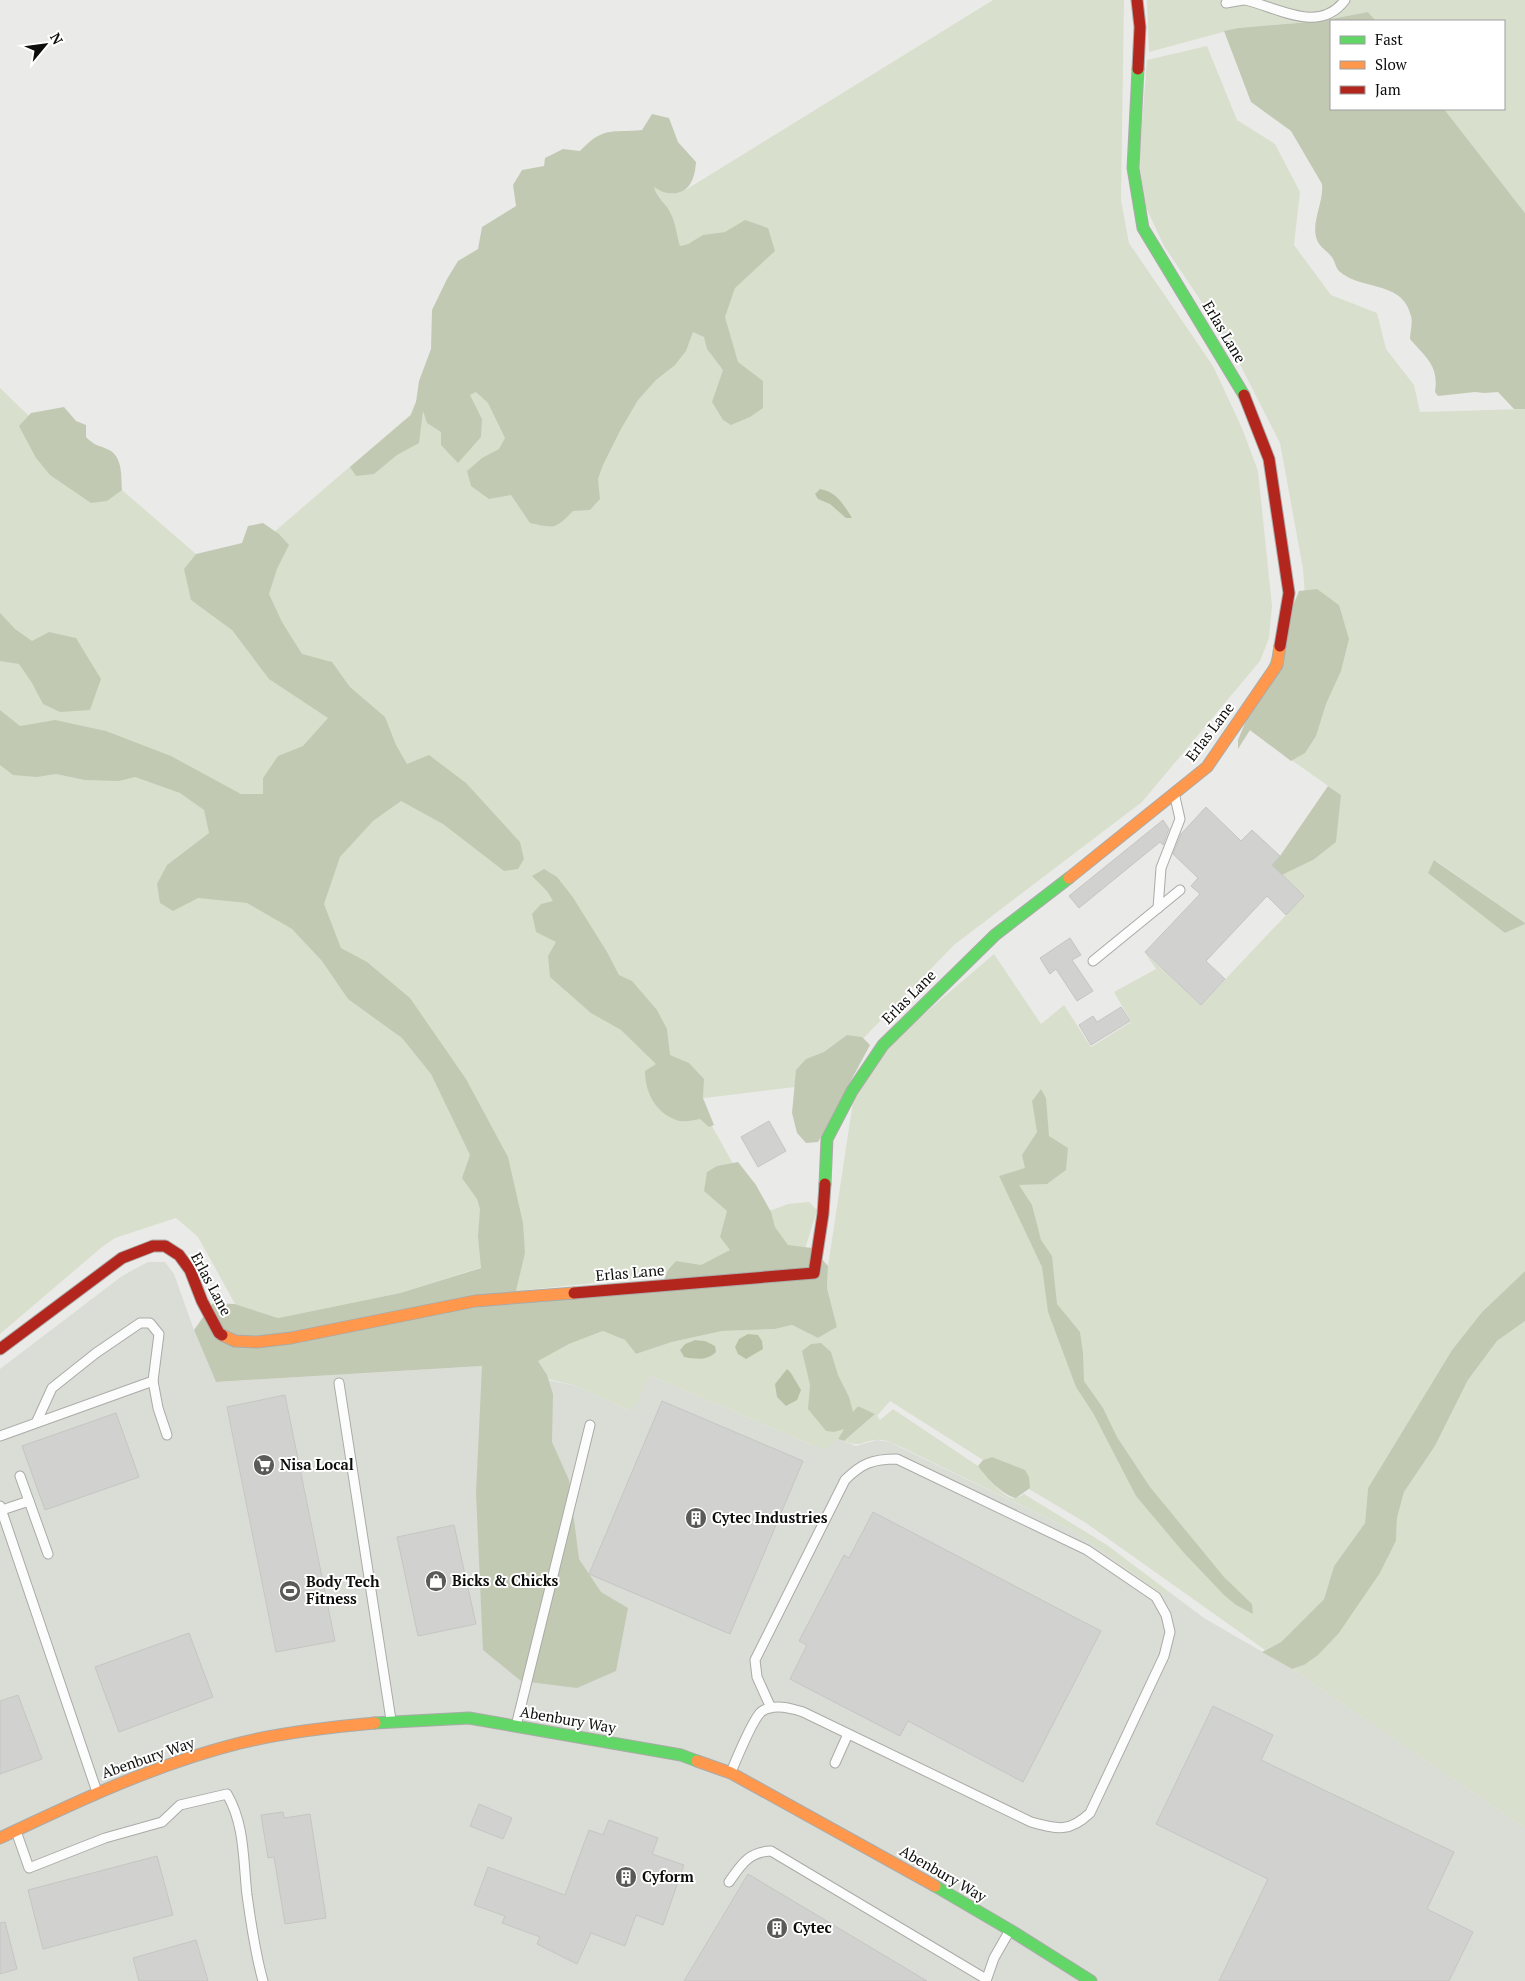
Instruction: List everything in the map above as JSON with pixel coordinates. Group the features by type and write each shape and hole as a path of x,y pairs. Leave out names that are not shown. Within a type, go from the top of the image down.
{"street":[{"name":"Erlas Lane","path":"0,1349 122,1258 152,1246 165,1246 179,1255 190,1270 202,1301 220,1333 236,1341 256,1342 291,1338 475,1301 814,1273 823,1214 827,1139 852,1091 883,1045 934,992 995,935 1047,896 1206,767 1277,665 1289,593 1269,458 1243,393 1143,228 1133,168 1140,27 1137,0"},
{"name":"Abenbury Way","path":"0,1838 97,1792 165,1766 240,1743 319,1728 391,1721 469,1718 681,1755 731,1772 1010,1930 1091,1981"}],"lane":[{"path":"1226,3 1244,0 1263,4 1290,15 1304,18 1318,17 1330,12 1340,6 1344,0"},
{"path":"1158,908 1161,868 1180,819 1174,794"},
{"path":"1093,961 1180,890"},
{"path":"36,1423 52,1388 96,1353 140,1323 150,1323 158,1334 153,1381 158,1408 167,1435"},
{"path":"0,1436 153,1381"},
{"path":"339,1383 391,1721"},
{"path":"516,1726 590,1425"},
{"path":"731,1772 745,1739 761,1712 771,1708 788,1706 1031,1822 1056,1829 1070,1828 1082,1821 1090,1813 1164,1656 1170,1632 1166,1615 1156,1598 1086,1550 898,1459 884,1459 859,1466 845,1480 755,1660 756,1677 771,1708"},
{"path":"20,1476 48,1554"},
{"path":"29,1501 1,1508 97,1792"},
{"path":"835,1763 848,1734"},
{"path":"16,1830 29,1868 105,1838 162,1822 180,1805 227,1794 236,1810 256,1955 263,1981"},
{"path":"730,1882 744,1859 763,1851 771,1851 986,1980 994,1958 1010,1930"}],"shaded area":[{"path":"993,0 1124,0 1121,200 1129,243 1213,366 1242,428 1258,471 1272,606 1269,638 1260,661 1142,802 954,945 819,1084 697,1099 761,1214 788,1204 809,1202 817,1210 801,1262 516,1291 514,1257 400,1293 278,1318 235,1304 198,1237 176,1218 115,1238 0,1334 0,388 29,416 122,490 196,554 260,647 252,551 410,415 435,359 462,395 704,235 688,244 680,246 671,214 653,186 679,193 687,189"},
{"path":"1147,0 1525,0 1525,213 1445,110 1505,110 1505,20 1375,20 1368,12 1320,21 1238,28 1149,52"},
{"path":"1368,12 1375,20 1330,20 1330,110 1445,110 1525,213 1525,409 1514,409 1498,392 1475,392 1438,396 1435,392 1436,383 1433,368 1410,339 1412,318 1407,305 1391,291 1358,281 1339,271 1332,257 1318,243 1315,231 1322,184 1291,131 1251,102 1224,31 1238,28 1320,21"},
{"path":"1207,46 1237,120 1275,144 1300,192 1294,245 1331,295 1377,313 1386,349 1414,385 1420,412 1525,409 1525,923 1435,860 1485,916 1505,933 1525,924 1525,1271 1482,1312 1452,1350 1368,1488 1365,1523 1334,1566 1324,1599 1281,1642 1265,1650 1086,1523 1029,1489 1030,1487 992,1457 983,1460 890,1401 877,1416 880,1420 893,1409 978,1466 992,1483 1006,1495 1015,1498 1024,1494 1107,1545 1168,1591 1164,1596 1074,1531 901,1447 880,1440 858,1444 844,1441 875,1414 858,1406 838,1439 824,1450 649,1375 635,1406 628,1410 576,1386 548,1379 537,1361 569,1344 603,1331 625,1340 636,1354 672,1342 722,1331 775,1329 792,1325 818,1338 837,1327 827,1288 828,1266 854,1095 890,1043 994,954 1041,1024 1064,1005 1091,1047 1131,1022 1114,992 1156,969 1145,953 1201,1005 1304,896 1282,875 1313,860 1341,795 1249,730 1305,597 1303,569 1280,443 1228,341 1164,246 1144,203 1139,160 1147,60","holes":["695,1340 705,1341 698,1359 684,1357 680,1350 685,1344"]},
{"path":"652,114 669,118 678,142 696,162 690,185 681,192 666,193 654,187 673,218 680,246 688,244 703,235 725,232 745,220 768,228 775,251 735,288 725,317 738,362 763,381 763,408 750,417 731,425 723,420 712,402 723,370 707,349 704,337 693,332 686,351 675,365 656,380 638,400 621,429 598,479 600,499 590,510 573,511 562,522 554,526 530,523 511,495 489,499 471,486 467,471 482,458 499,449 505,438 488,403 476,392 470,395 482,419 481,437 458,463 441,445 441,432 427,423 423,411 419,443 397,455 374,474 356,476 350,467 411,415 416,402 419,381 431,349 432,310 458,261 478,249 482,227 516,206 513,185 522,170 544,166 545,158 563,149 580,151 595,138 608,132 642,130"},
{"path":"64,407 76,421 86,425 86,437 90,441 111,451 118,459 121,469 122,490 107,501 91,503 50,475 36,458 19,426 31,413"},
{"path":"820,489 835,496 852,518 846,518 830,504 818,499 815,494"},
{"path":"263,523 279,534 289,545 277,569 269,594 282,622 302,654 332,662 350,687 385,717 396,745 407,764 429,755 466,783 520,842 524,859 518,869 504,871 443,824 401,801 373,821 340,857 324,904 341,948 367,962 410,998 466,1079 508,1157 523,1223 525,1253 516,1291 663,1282 668,1270 676,1261 701,1265 730,1250 720,1237 727,1211 704,1191 707,1172 717,1166 738,1162 756,1185 771,1212 775,1227 788,1245 812,1248 828,1266 827,1288 837,1327 818,1338 792,1325 775,1329 722,1331 672,1342 636,1354 625,1340 603,1331 569,1344 538,1361 547,1375 553,1394 552,1442 569,1480 579,1559 601,1592 628,1608 616,1671 577,1688 521,1681 483,1650 476,1493 482,1366 216,1382 194,1330 213,1303 235,1304 278,1318 400,1293 481,1268 478,1236 480,1209 477,1199 462,1178 470,1155 431,1074 402,1038 348,999 322,961 292,929 247,903 198,898 173,911 160,903 157,884 167,865 209,833 204,810 180,793 135,777 119,781 85,780 56,774 37,777 13,775 0,765 0,710 20,726 55,720 106,731 171,756 241,794 263,794 263,778 278,756 303,746 328,718 269,679 232,630 191,600 184,569 196,554 242,543 248,526"},
{"path":"1317,589 1339,605 1349,639 1341,671 1326,704 1316,736 1305,753 1291,761 1250,730 1238,749 1238,740 1299,591"},
{"path":"0,613 15,629 32,641 49,632 76,638 101,679 90,710 60,712 43,704 19,664 0,661"},
{"path":"1328,786 1341,795 1336,842 1313,860 1282,875 1272,865"},
{"path":"1434,860 1525,924 1505,933 1428,873"},
{"path":"544,869 557,877 572,896 619,975 632,981 657,1010 667,1029 670,1055 689,1063 704,1079 703,1098 714,1125 709,1127 700,1119 679,1121 662,1112 649,1094 645,1079 645,1071 656,1064 621,1030 591,1013 550,977 548,956 556,942 536,932 532,914 541,904 553,901 547,891 532,876"},
{"path":"847,1035 862,1037 870,1045 818,1142 806,1143 797,1133 792,1113 796,1070 806,1059 824,1052"},
{"path":"1041,1089 1046,1098 1049,1136 1068,1148 1066,1170 1047,1184 1019,1185 1032,1205 1041,1240 1052,1256 1057,1304 1080,1332 1084,1381 1103,1408 1117,1437 1150,1487 1224,1577 1252,1604 1253,1614 1236,1605 1225,1596 1184,1553 1136,1496 1093,1413 1076,1387 1048,1312 1042,1267 999,1176 1025,1168 1022,1155 1037,1132 1032,1101"},
{"path":"148,1262 165,1262 174,1274 194,1330 216,1382 483,1366 576,1386 628,1410 649,1375 824,1450 838,1439 856,1446 877,1440 889,1442 1074,1531 1164,1596 1168,1591 1204,1618 1292,1669 1525,1828 1525,1981 0,1981 0,1369 122,1276"},
{"path":"1525,1271 1525,1321 1497,1341 1468,1380 1435,1446 1404,1492 1397,1518 1396,1541 1380,1573 1339,1633 1318,1655 1304,1665 1292,1669 1262,1652 1281,1642 1324,1599 1334,1566 1365,1523 1368,1488 1452,1350 1482,1312"},
{"path":"1525,1321 1525,1828 1292,1669 1304,1665 1339,1633 1380,1573 1396,1541 1397,1518 1404,1492 1435,1446 1468,1380 1497,1341"},
{"path":"748,1334 758,1335 762,1341 763,1349 746,1359 738,1354 735,1347 739,1339"},
{"path":"695,1340 705,1341 715,1346 716,1352 705,1358 684,1357 680,1350 685,1344"},
{"path":"821,1343 831,1352 853,1412 858,1406 875,1414 844,1441 838,1439 844,1429 834,1432 826,1431 808,1409 810,1385 802,1351 811,1344"},
{"path":"787,1369 801,1390 797,1400 786,1406 777,1397 775,1384"},
{"path":"992,1457 1025,1470 1029,1477 1030,1488 1016,1498 1001,1490 978,1466 983,1460"}],"building":[{"path":"1206,807 1241,841 1252,830 1280,856 1272,865 1304,896 1286,915 1267,896 1206,961 1225,979 1201,1005 1145,952 1200,894 1191,886 1198,878 1173,854 1181,834"},
{"path":"1163,820 1169,829 1163,845 1160,842 1079,908 1069,896"},
{"path":"1070,938 1081,955 1072,960 1093,991 1077,1001 1056,969 1050,974 1040,958"},
{"path":"1121,1007 1130,1021 1091,1045 1079,1025 1093,1016 1097,1022"},
{"path":"769,1121 786,1151 758,1167 741,1137"},
{"path":"285,1395 335,1641 276,1652 227,1407"},
{"name":"Cytec Industries","path":"662,1401 803,1461 730,1634 589,1574"},
{"path":"116,1413 139,1477 45,1510 22,1446"},
{"path":"873,1512 1101,1631 1023,1782 908,1721 900,1736 790,1679 807,1645 799,1641 844,1555 849,1558"},
{"name":"Bicks & Chicks","path":"454,1525 476,1624 418,1636 397,1537"},
{"path":"189,1633 213,1697 119,1732 95,1667"},
{"path":"18,1695 42,1759 0,1774 0,1701"},
{"path":"1213,1706 1273,1735 1261,1760 1454,1852 1427,1909 1473,1932 1449,1981 1219,1981 1268,1879 1156,1824"},
{"path":"479,1804 512,1818 503,1839 470,1826"},
{"path":"283,1812 284,1818 310,1814 326,1918 285,1924 274,1857 268,1858 261,1815"},
{"path":"609,1820 658,1838 652,1854 684,1865 663,1925 636,1915 625,1946 591,1933 577,1964 537,1944 540,1937 502,1923 505,1916 474,1905 488,1867 565,1895 589,1830 603,1835"},
{"path":"157,1856 173,1915 43,1949 28,1890"},
{"name":"Cytec","path":"748,1874 927,1981 684,1981"},
{"path":"5,1922 17,1969 0,1974 0,1923"},
{"path":"196,1940 208,1981 139,1981 133,1958"}],"traffic: fast":[{"path":"1138,69 1133,168 1143,228 1244,395"},
{"path":"825,1184 827,1139 852,1091 883,1045 995,935 1069,878"},
{"path":"375,1723 469,1718 681,1755 697,1761"},
{"path":"935,1886 1091,1981"}],"traffic: slow":[{"path":"1069,878 1207,767 1277,665 1280,646"},
{"path":"222,1335 235,1341 257,1342 291,1338 475,1301 574,1293"},
{"path":"0,1838 118,1784 209,1752 257,1739 290,1733 375,1723"},
{"path":"697,1761 731,1773 935,1886"}],"traffic: jam":[{"path":"1137,0 1140,27 1138,69"},
{"path":"1244,395 1269,459 1289,593 1280,646"},
{"path":"574,1293 814,1273 823,1214 825,1184"},
{"path":"0,1349 122,1258 153,1246 165,1246 179,1255 190,1270 202,1301 219,1333 222,1335"}],"place":[{"name":"Nisa Local","path":"264,1465"},
{"name":"Cytec Industries","path":"696,1518"},
{"name":"Bicks & Chicks","path":"436,1581"},
{"name":"Body Tech Fitness","path":"290,1591"},
{"name":"Cyform","path":"626,1877"},
{"name":"Cytec","path":"777,1928"}]}
